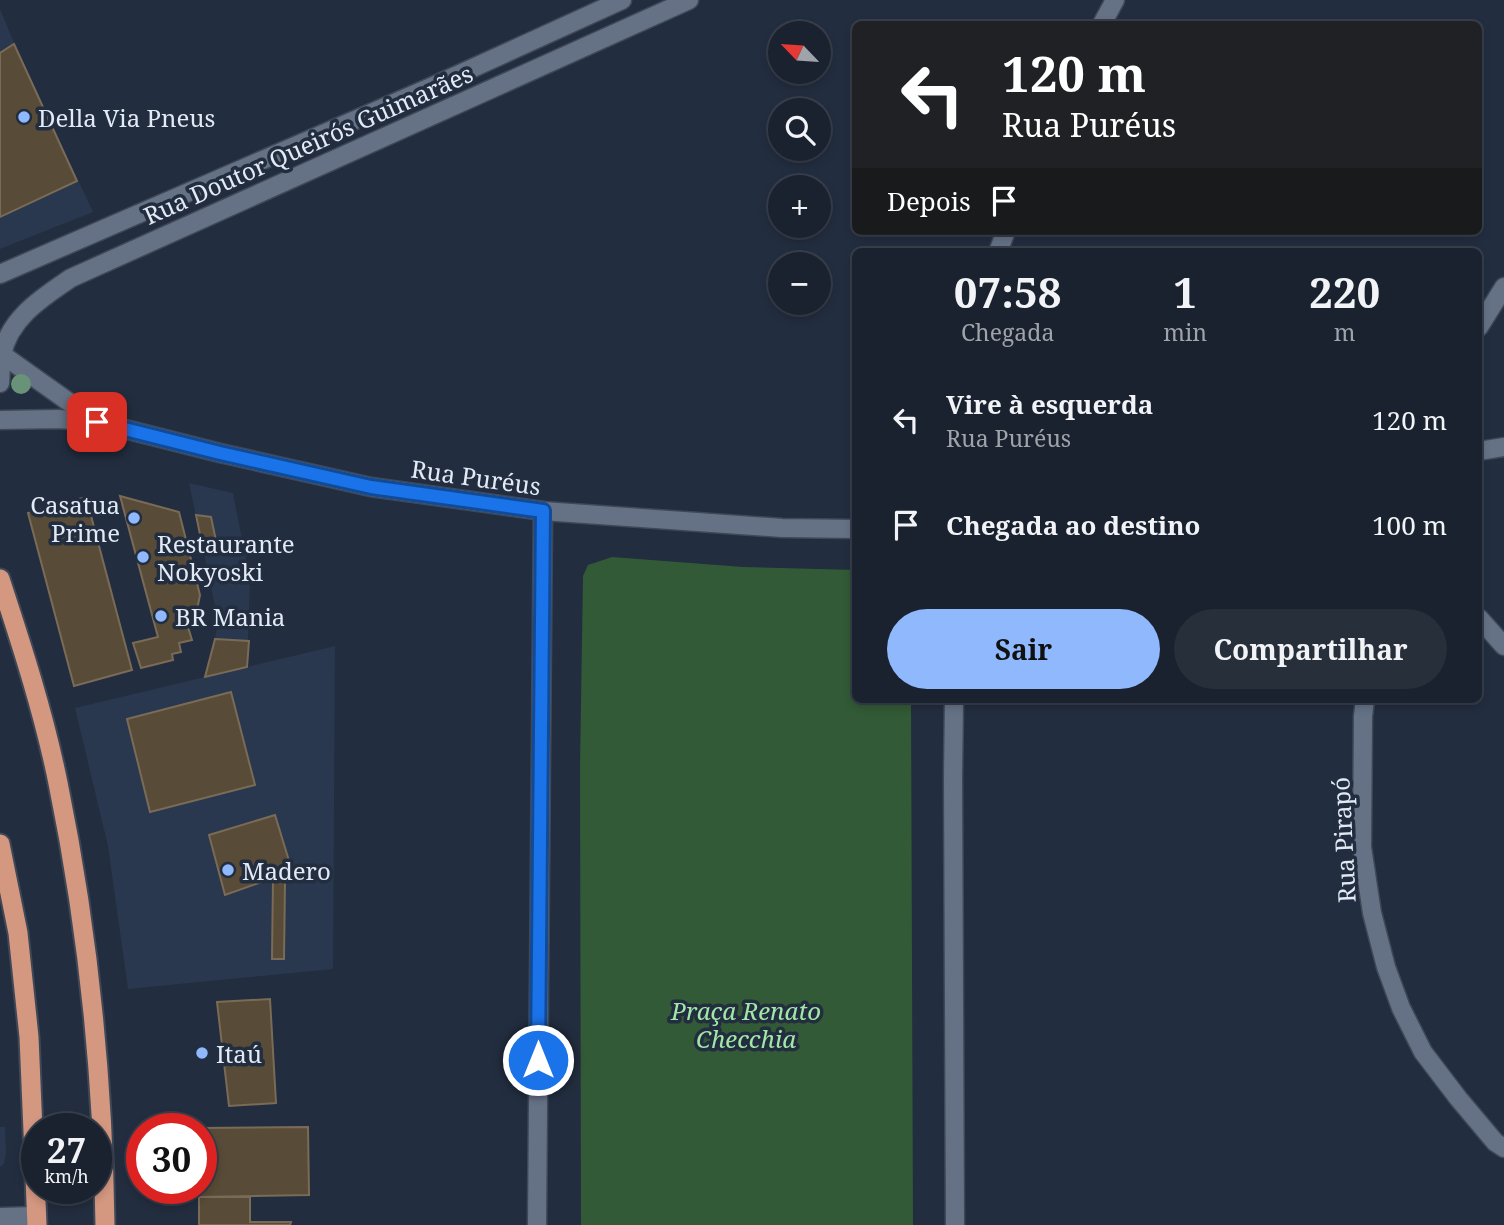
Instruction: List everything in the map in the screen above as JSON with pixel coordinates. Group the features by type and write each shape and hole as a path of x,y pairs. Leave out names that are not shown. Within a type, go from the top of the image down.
{"highway":[{"path":"0,579 34,688 58,780 79,895 96,1034 104,1148 105,1225"},
{"path":"0,844 18,933 29,1037 36,1221"}],"street":[{"name":"Rua Doutor Queirós Guimarães","path":"0,274 431,87 622,0"},
{"name":"Rua Doutor Queirós Guimarães","path":"0,383 1,354 15,325 34,303 71,278 689,0"},
{"path":"1104,21 1115,0"},
{"path":"1482,322 1504,287"},
{"name":"Rua Puréus","path":"1,354 97,422"},
{"name":"Rua Puréus","path":"0,420 58,419 97,422 371,487 543,511 782,528 852,529"},
{"path":"1482,451 1504,447"},
{"path":"537,1225 543,511"},
{"path":"1482,621 1504,646"},
{"path":"954,703 956,1225"},
{"name":"Rua Pirapó","path":"1365,703 1362,846 1371,913 1386,967 1401,1008 1423,1052 1495,1142 1504,1148"},
{"path":"0,1217 36,1221"}],"shaded area":[{"name":"Della Via Pneus","path":"0,9 93,212 0,249"},
{"path":"189,483 233,493 250,579 247,667 335,646 333,969 128,989 108,846 75,708 205,677 218,620"},
{"path":"0,1127 5,1127 6,1152 4,1164 0,1167"}],"green space":[{"name":"Praça Renato Checchia","path":"612,557 743,567 852,570 852,703 911,703 913,1225 581,1225 580,767 583,576 588,565"}],"building":[{"name":"Della Via Pneus","path":"14,44 77,181 0,217 0,53"},
{"path":"120,496 179,512 200,595 194,625 188,627 192,640 179,643 181,652 172,654 173,660 141,668 133,643 158,637"},
{"path":"86,497 132,670 74,686 28,513"},
{"path":"196,515 211,517 219,555 204,554"},
{"path":"215,639 249,641 247,667 205,677"},
{"path":"231,692 255,785 150,812 127,719"},
{"path":"275,815 294,877 285,880 284,959 272,959 273,878 225,895 209,835"},
{"path":"270,999 276,1103 229,1106 217,1002"},
{"path":"308,1127 309,1195 217,1197 217,1128"},
{"path":"217,1197 250,1197 250,1222 291,1222 290,1225 199,1225 199,1204 217,1204"}],"place":[{"name":"Della Via Pneus","path":"24,117"},
{"name":"Casatua Prime","path":"134,518"},
{"name":"Restaurante Nokyoski","path":"143,557"},
{"name":"BR Mania","path":"161,616"},
{"name":"Madero","path":"228,870"},
{"name":"Itaú","path":"202,1053"}],"route":[{"path":"97,422 371,487 543,511 538,1060"}]}
